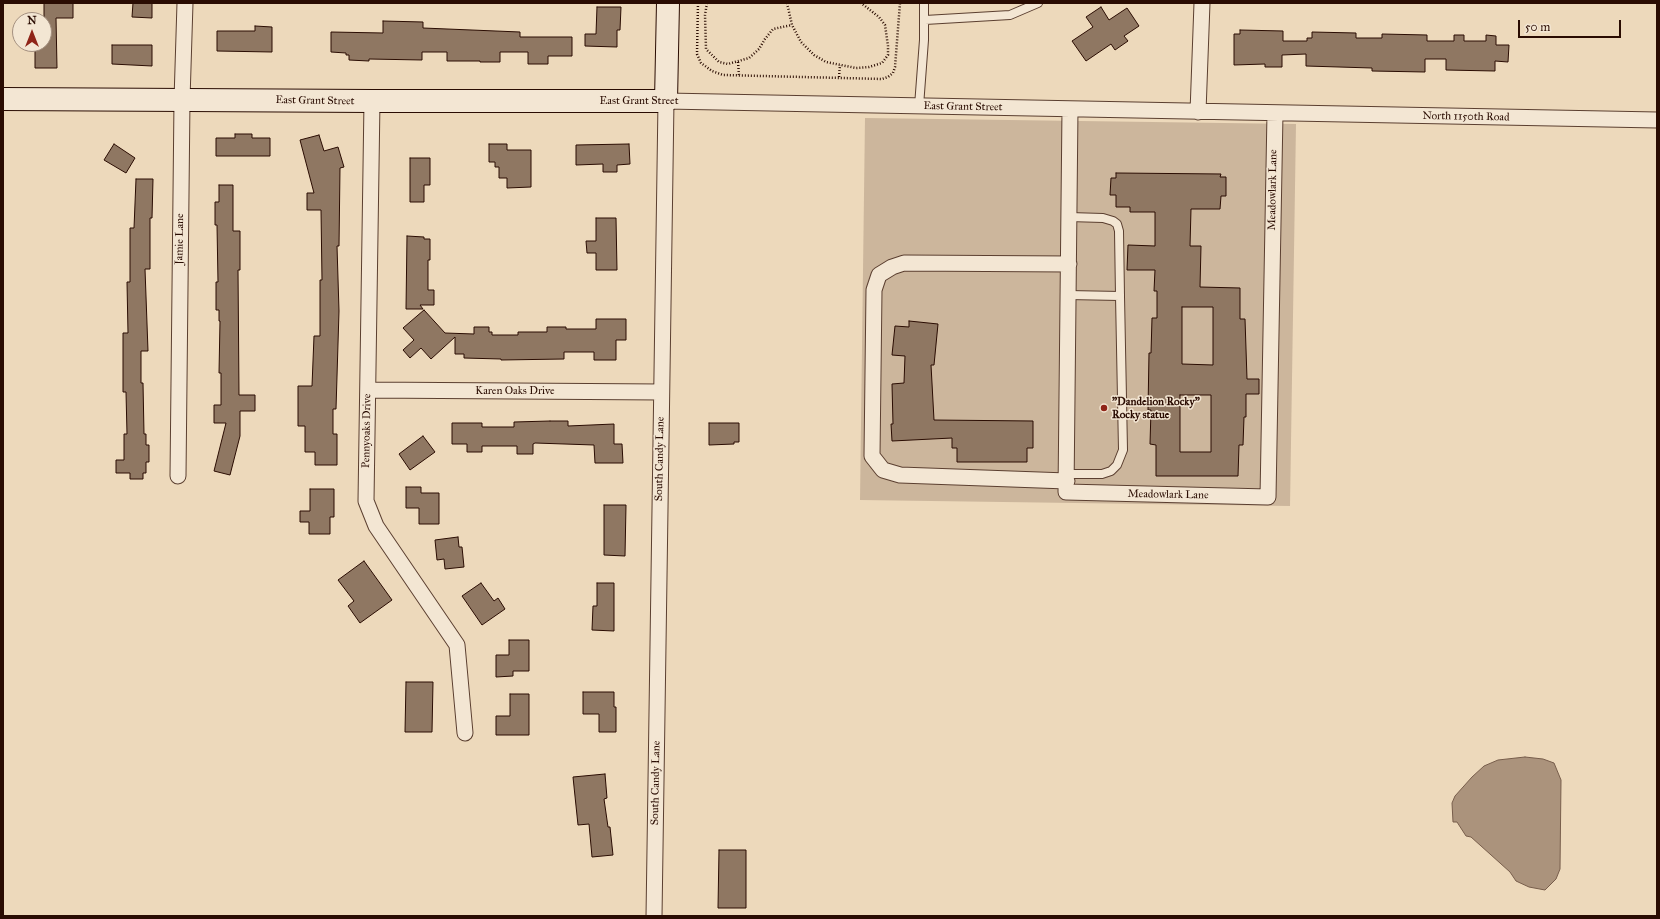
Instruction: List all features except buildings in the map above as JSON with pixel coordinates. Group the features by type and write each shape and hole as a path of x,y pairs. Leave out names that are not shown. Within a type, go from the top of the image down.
{"main road":[{"name":"South Candy Lane","path":"666,101 668,3"},
{"name":"East Grant Street","path":"3,98 372,101 666,101"}],"street":[{"name":"Jamie Lane","path":"178,476 182,100 185,3"},
{"path":"1198,112 1202,3"},
{"name":"Pennyoaks Drive","path":"372,101 366,501 376,526 457,645 465,733"},
{"name":"East Grant Street","path":"666,101 1275,113"},
{"name":"South Candy Lane","path":"654,916 666,101"},
{"path":"1069,264 904,263 892,267 879,275 874,290 872,456 883,470 900,475 1066,477 1069,264 1070,109"},
{"name":"North 1150th Road","path":"1275,113 1657,120"},
{"name":"Meadowlark Lane","path":"1066,477 1066,492 1268,497 1275,113"},
{"name":"Karen Oaks Drive","path":"368,390 661,392"}],"lane":[{"path":"919,106 925,20 924,3"},
{"path":"925,20 1010,15 1038,3"},
{"path":"1066,477 1102,474 1111,471 1121,458 1123,450 1119,230 1117,224 1103,218 1069,217"},
{"path":"1068,295 1120,296"}],"path":[{"path":"698,3 697,54 701,63 712,71 723,74 882,79 893,73 895,67 900,3"},
{"path":"707,3 705,18 706,49 719,62 728,64 748,58 759,49 773,29 792,25"},
{"path":"787,3 792,25 801,42 814,55 826,62 856,68 869,67 882,63 888,55 885,25 861,3"},
{"path":"698,18 705,18"},
{"path":"738,62 739,74"},
{"path":"840,65 840,77"}],"shaded area":[{"path":"865,118 1296,124 1290,506 860,500"},
{"path":"1525,757 1543,759 1554,763 1561,780 1560,869 1556,879 1545,890 1529,887 1516,881 1510,872 1471,837 1466,836 1457,822 1453,822 1452,803 1455,796 1484,766 1498,760"}],"place":[{"name":"\"Dandelion Rocky\" Rocky statue","path":"1104,408"}]}
